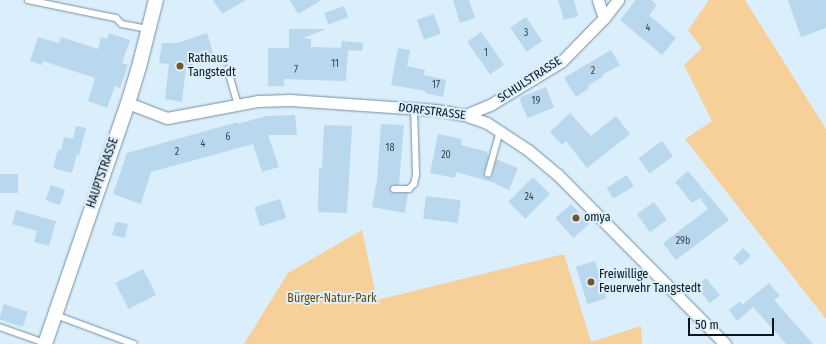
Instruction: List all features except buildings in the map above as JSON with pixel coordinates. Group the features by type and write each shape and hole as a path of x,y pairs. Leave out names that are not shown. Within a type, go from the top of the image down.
{"street":[{"name":"HAUPTSTRASSE","path":"45,344 54,314 128,102 156,0"},
{"path":"598,0 604,18"},
{"name":"SCHULSTRASSE","path":"465,115 490,105 562,61 604,18 618,0"},
{"name":"DORFSTRASSE","path":"128,102 167,118 258,101 290,100 414,109 465,115 487,123 528,150 558,175 725,344"},
{"name":"SCHULSTRASSE","path":"487,123 490,105"}],"lane":[{"path":"28,0 116,18 122,24 148,29"},
{"path":"228,70 238,104"},
{"path":"394,189 409,189 414,184 416,175 414,109"},
{"path":"488,174 500,131"},
{"path":"54,314 134,344"},
{"path":"0,328 45,344"}],"green space":[{"path":"709,0 745,0 826,129 826,319 685,139 712,121 684,65 702,48 688,30"},
{"name":"Bürger-Natur-Park","path":"362,230 377,300 564,254 591,342 641,326 642,344 244,344 288,273"}],"place":[{"name":"Rathaus Tangstedt","path":"180,66"},
{"name":"omya","path":"576,218"},
{"name":"Freiwillige Feuerwehr Tangstedt","path":"591,282"}]}
